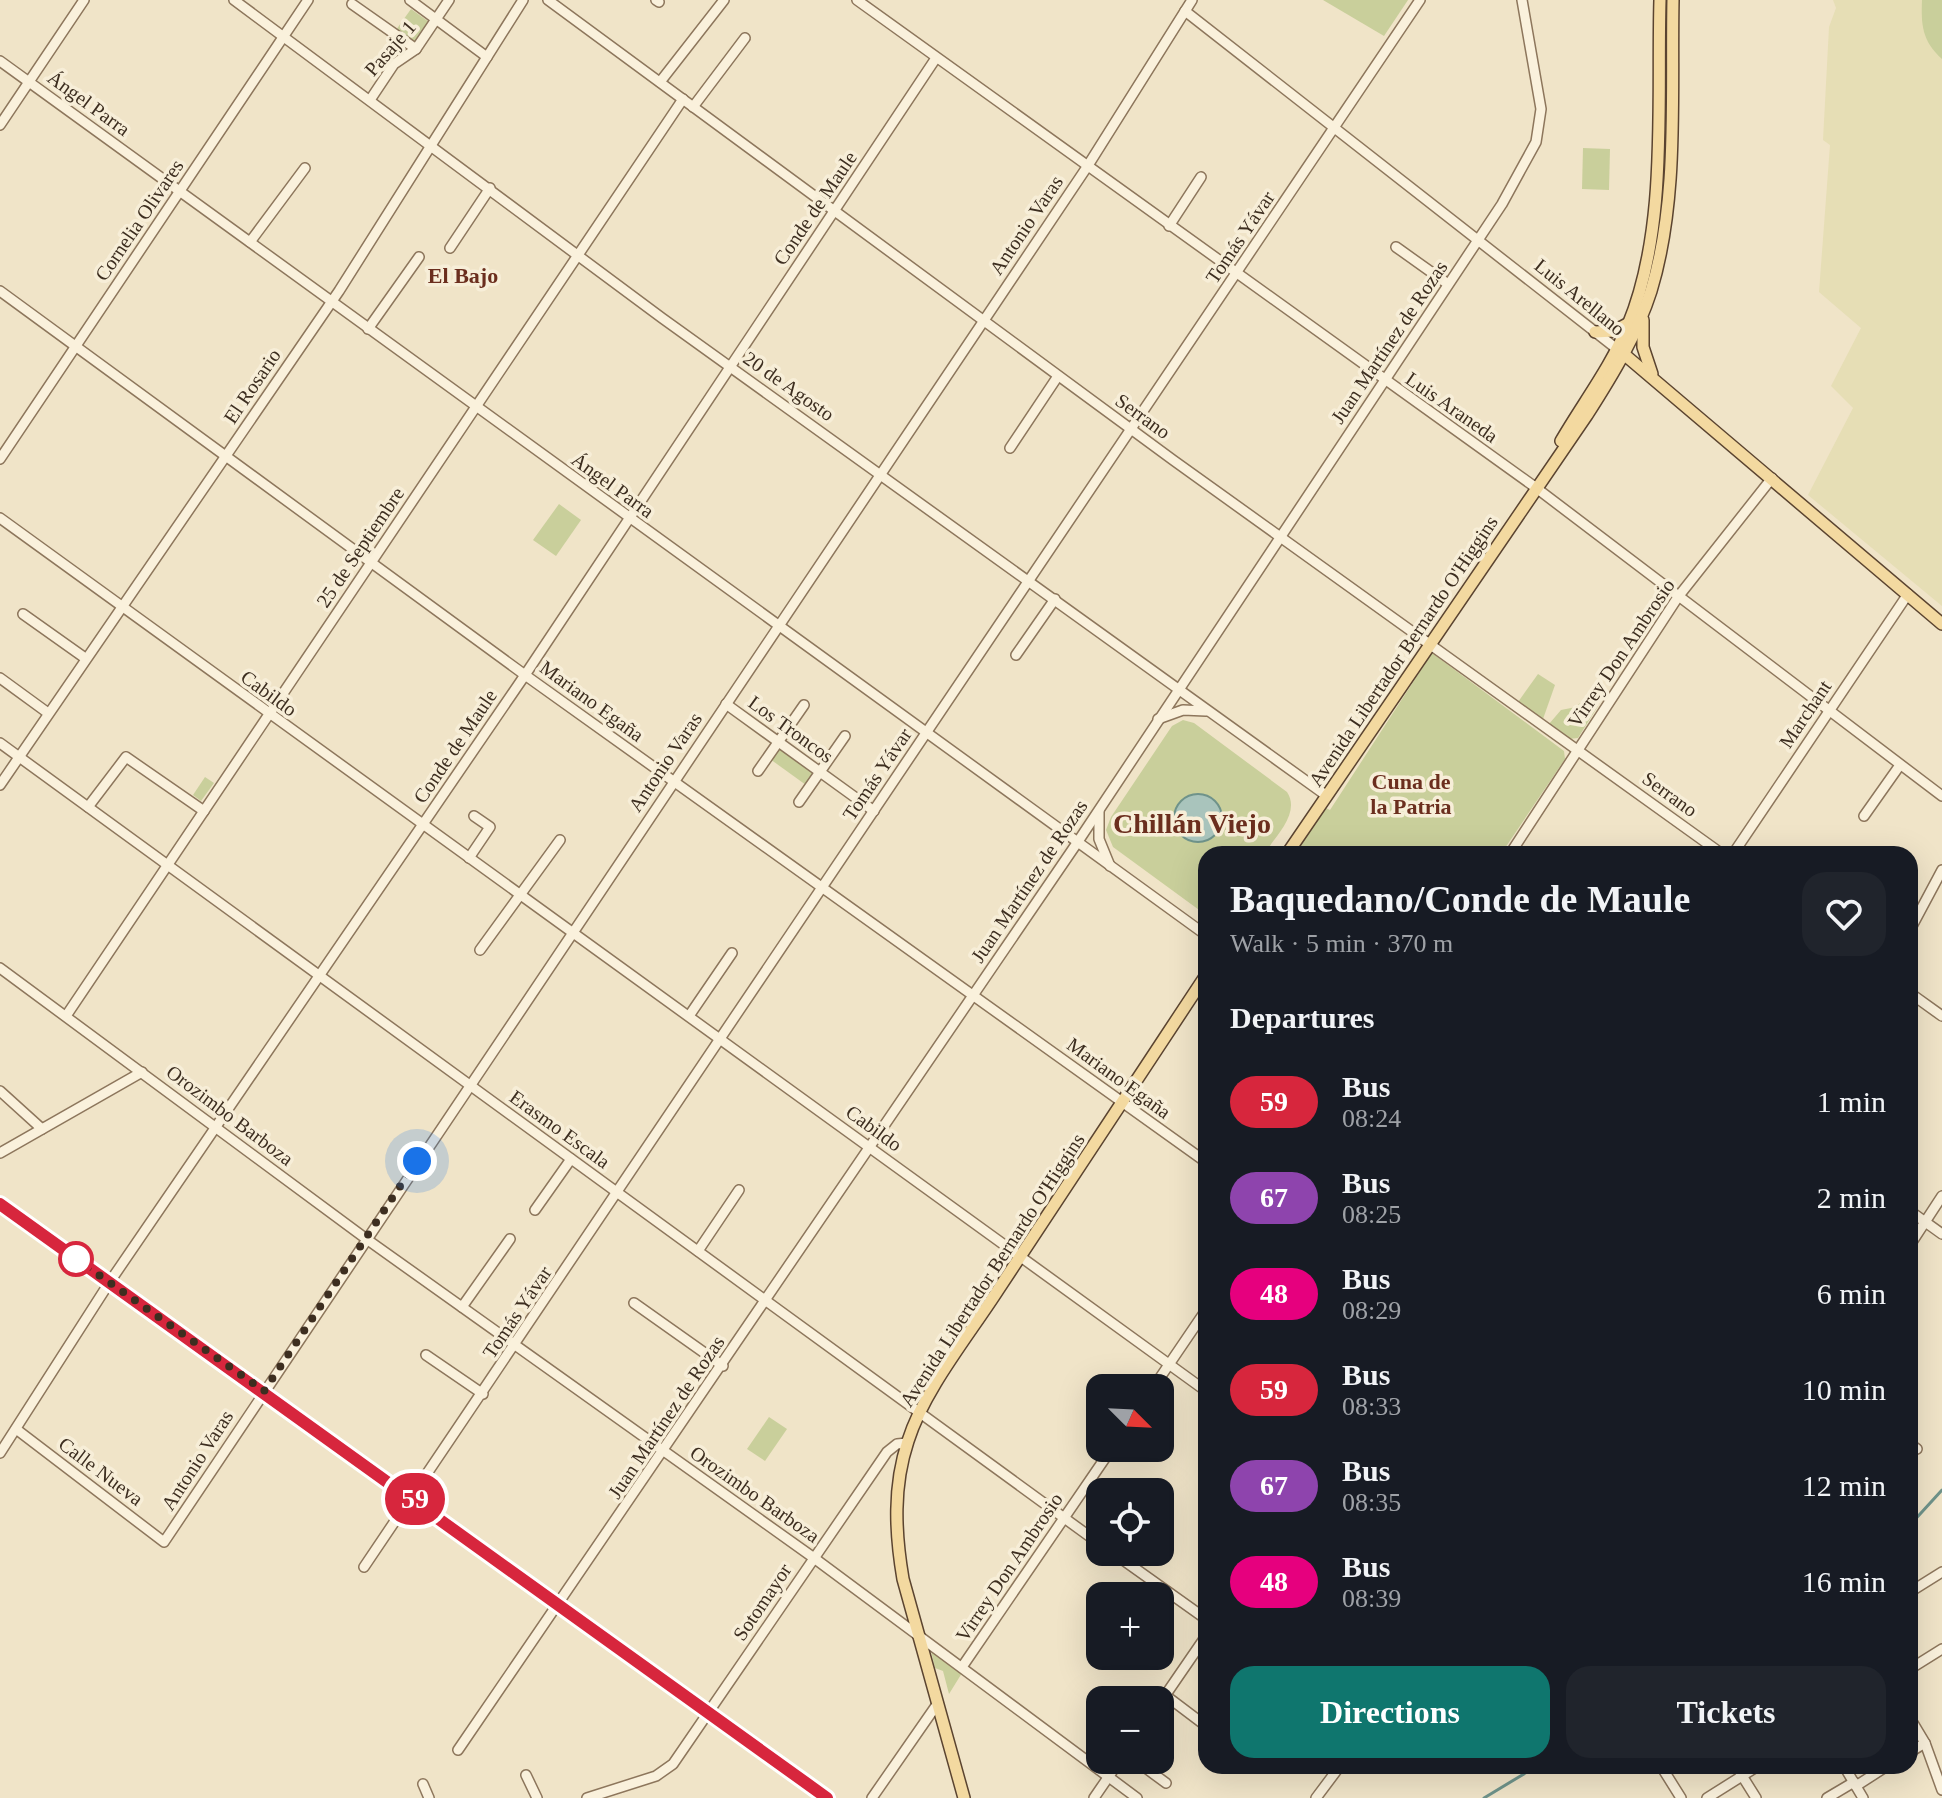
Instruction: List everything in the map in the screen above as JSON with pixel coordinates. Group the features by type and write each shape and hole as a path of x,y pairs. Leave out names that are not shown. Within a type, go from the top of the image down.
{"main road":[{"name":"Avenida Libertador Bernardo O'Higgins","path":"1620,352 1646,264 1652,228 1660,0"},
{"name":"Avenida Libertador Bernardo O'Higgins","path":"1293,846 1549,467 1645,307 1666,218 1673,0"},
{"path":"1645,307 1643,347 1654,378"},
{"path":"1595,332 1614,331 1629,323"},
{"name":"Luis Arellano","path":"1620,352 1942,624"},
{"name":"Avenida Libertador Bernardo O'Higgins","path":"964,1798 903,1579 897,1543 898,1496 907,1443 921,1411 1198,987"},
{"path":"0,1204 827,1798"}],"street":[{"path":"0,125 84,0"},
{"name":"20 de Agosto","path":"234,0 731,366 1327,796"},
{"name":"Cornelia Olivares","path":"0,459 308,0"},
{"path":"410,0 487,57"},
{"name":"Pasaje 1","path":"370,100 394,64 416,49 449,0"},
{"name":"El Rosario","path":"0,785 331,303 433,147 523,0"},
{"name":"Serrano","path":"548,0 833,213 1711,846"},
{"path":"660,82 724,0"},
{"name":"Luis Araneda","path":"857,0 1535,487 1942,796"},
{"name":"Antonio Varas","path":"164,1542 468,1084 1087,167 1192,0"},
{"name":"Tomás Yávar","path":"364,1567 619,1194 925,733 1420,0"},
{"name":"Juan Martínez de Rozas","path":"458,1750 871,1148 1479,239 1526,160 1540,127 1541,109 1522,0"},
{"path":"352,4 416,49"},
{"name":"Luis Arellano","path":"1185,11 1620,352"},
{"path":"693,107 745,38"},
{"name":"Conde de Maule","path":"0,1453 109,1283 525,675 936,58"},
{"name":"Ángel Parra","path":"0,61 1198,929"},
{"name":"25 de Septiembre","path":"66,1016 683,99"},
{"path":"250,242 305,168"},
{"path":"1169,226 1201,177"},
{"path":"450,248 490,188"},
{"path":"1396,247 1448,284"},
{"path":"368,329 419,257"},
{"name":"Mariano Egaña","path":"0,291 525,675 1198,1156"},
{"path":"1010,448 1058,376"},
{"name":"Virrey Don Ambrosio","path":"1515,846 1678,597 1772,478"},
{"name":"Cabildo","path":"0,518 268,715 1198,1385"},
{"name":"Marchant","path":"1738,846 1908,594"},
{"path":"1016,655 1055,599"},
{"path":"23,614 85,658"},
{"path":"0,678 48,713"},
{"name":"Los Troncos","path":"726,704 874,811"},
{"path":"758,771 804,705"},
{"path":"1157,720 1183,710 1209,711"},
{"path":"799,802 845,736"},
{"name":"Erasmo Escala","path":"0,743 1086,1534"},
{"path":"88,807 120,760 126,757 204,811"},
{"path":"1864,816 1900,765"},
{"path":"1100,808 1099,839 1110,867"},
{"path":"469,858 490,827 474,816"},
{"path":"480,950 560,840"},
{"path":"1918,918 1939,887 1942,870"},
{"path":"689,1016 732,953"},
{"name":"Orozimbo Barboza","path":"0,968 365,1238 921,1636 1137,1798"},
{"path":"1918,999 1942,1016"},
{"path":"0,1153 142,1072"},
{"path":"0,1091 42,1129"},
{"path":"535,1210 571,1159"},
{"path":"698,1251 739,1190"},
{"path":"1918,1232 1942,1196"},
{"path":"1918,1216 1942,1234"},
{"path":"462,1307 510,1239"},
{"path":"634,1303 723,1366"},
{"path":"1162,1374 1198,1322"},
{"path":"426,1355 483,1394"},
{"name":"Calle Nueva","path":"16,1429 164,1542"},
{"name":"Sotomayor","path":"587,1798 668,1769 887,1452 897,1444 907,1443"},
{"name":"Virrey Don Ambrosio","path":"962,1667 1102,1462"},
{"path":"1132,1566 1198,1613"},
{"path":"1918,1587 1942,1572"},
{"path":"1172,1686 1198,1648"},
{"path":"1918,1664 1942,1649"},
{"path":"872,1798 938,1703"},
{"path":"1174,1706 1198,1721"},
{"path":"1918,1731 1942,1790"},
{"path":"1918,1747 1925,1743"},
{"path":"1094,1798 1111,1774"},
{"path":"1154,1774 1166,1783"},
{"path":"1316,1798 1334,1774"},
{"path":"1666,1774 1681,1798"},
{"path":"1707,1798 1745,1774"},
{"path":"1849,1774 1863,1798"},
{"path":"1827,1798 1873,1774"},
{"path":"526,1775 537,1798"},
{"path":"1742,1776 1756,1798"},
{"path":"423,1784 429,1798"}],"shaded area":[{"path":"1833,0 1942,0 1942,606 1808,495 1853,408 1831,386 1861,328 1819,292 1830,145 1823,140 1829,27 1836,8"}],"green space":[{"path":"1323,0 1408,0 1384,36"},
{"path":"1922,0 1942,0 1942,59 1930,46 1924,32"},
{"path":"411,9 429,22 414,43 396,30"},
{"path":"1583,148 1610,149 1609,190 1582,189"},
{"path":"559,504 581,520 556,556 533,540"},
{"path":"1432,653 1564,751 1565,759 1506,846 1298,846 1324,807 1330,810"},
{"path":"1538,674 1555,685 1543,719 1518,702"},
{"path":"1580,703 1590,709 1594,703 1598,706 1578,738 1569,739 1549,724 1561,710"},
{"path":"1183,720 1194,723 1287,792 1290,800 1289,816 1270,846 1198,846 1198,909 1113,847 1106,830 1111,817 1172,726"},
{"path":"778,748 814,773 806,785 770,759"},
{"path":"205,777 214,783 201,801 193,795"},
{"path":"769,1417 787,1429 765,1461 747,1449"},
{"path":"931,1651 962,1673 949,1694 943,1671 935,1668"}],"water":[{"path":"1198,794 1215,801 1222,818 1215,835 1198,842 1181,835 1174,818 1181,801"}],"waterway":[{"path":"1918,1516 1942,1490"},
{"path":"1484,1798 1524,1774"}],"bus line":[{"name":"59","path":"0,1204 827,1798"}],"district":[{"name":"El Bajo","path":"463,275"},
{"name":"Cuna de la Patria","path":"1411,794"},
{"name":"Chillán Viejo","path":"1192,823"}],"route":[{"path":"76,1259 264,1391 417,1161"}]}
